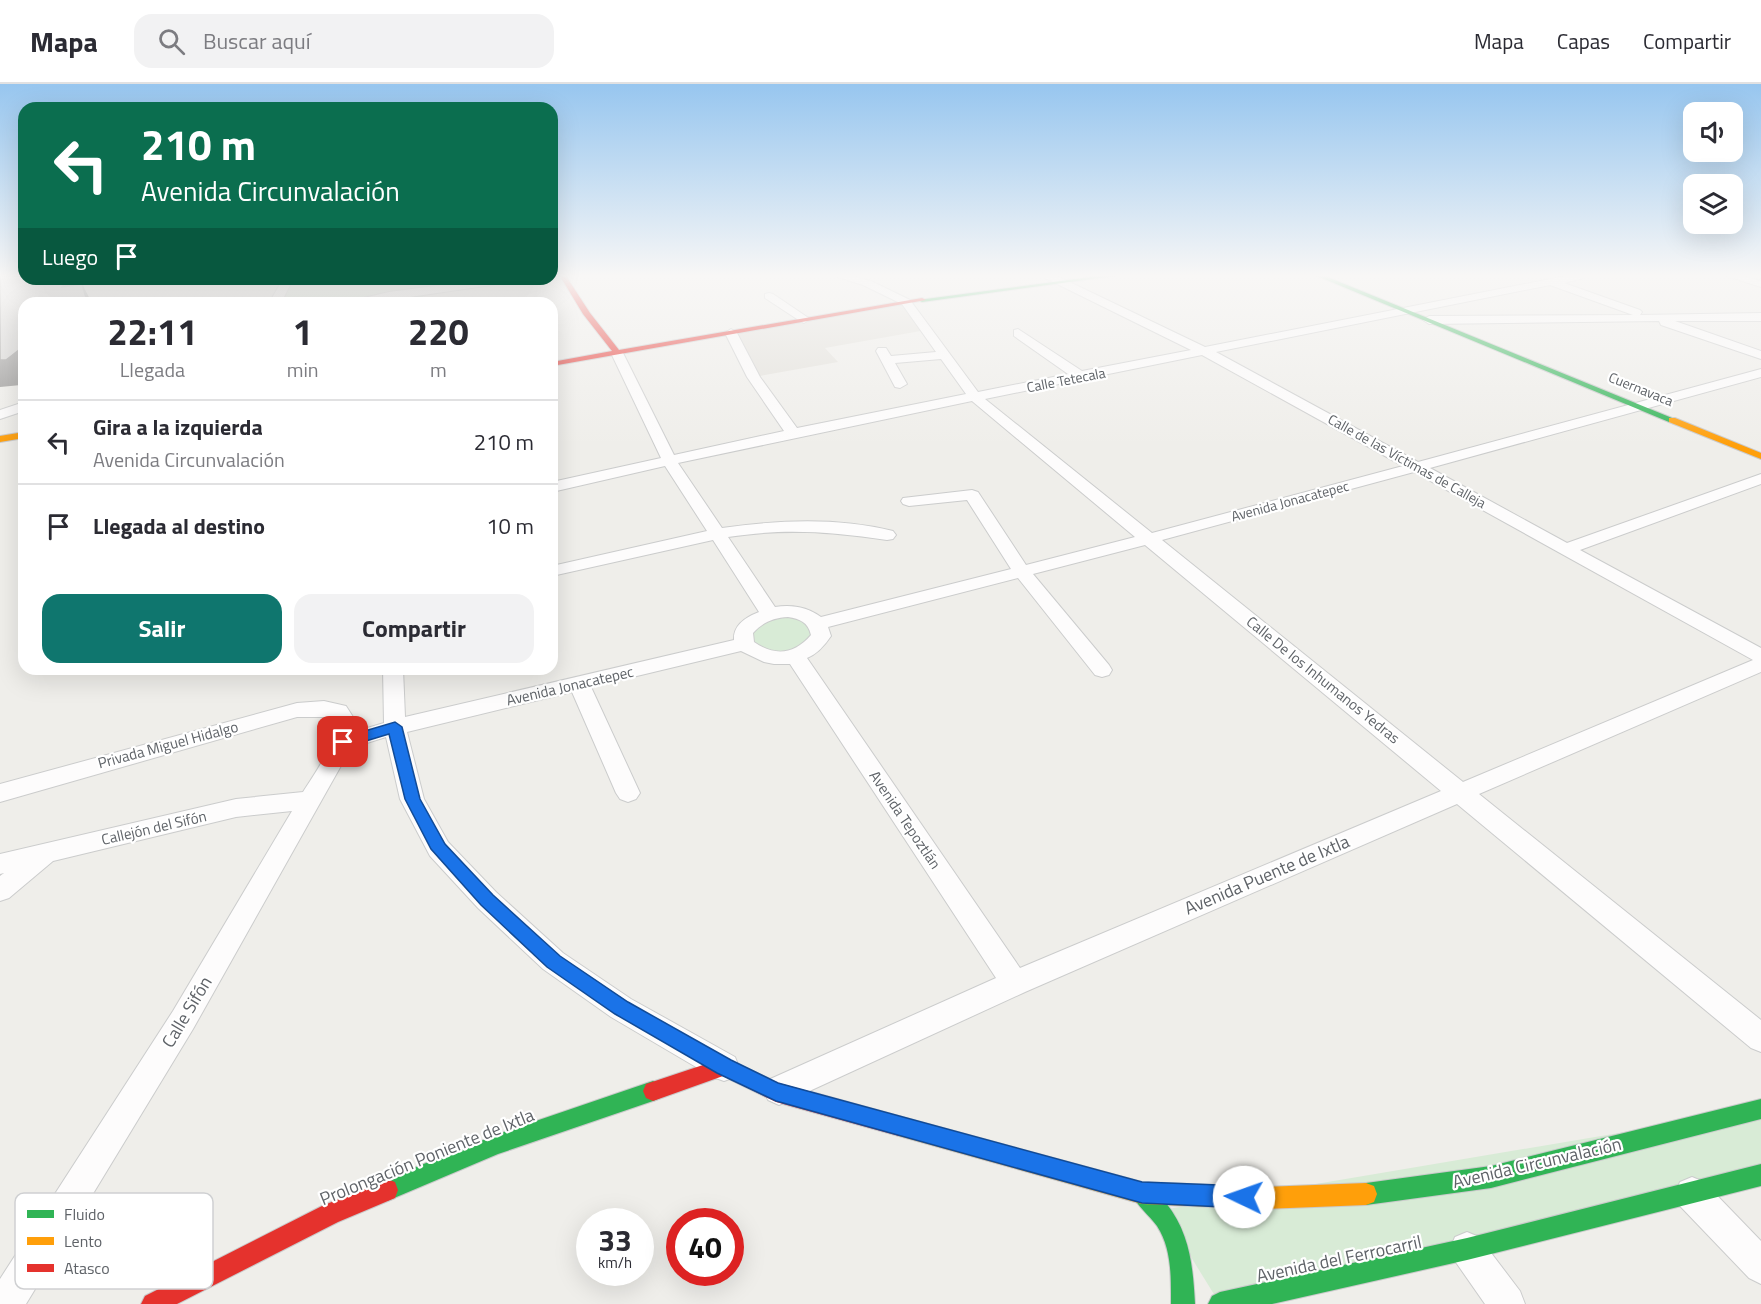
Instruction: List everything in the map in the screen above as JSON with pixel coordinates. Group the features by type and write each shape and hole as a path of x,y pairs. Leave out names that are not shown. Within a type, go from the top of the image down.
{"street":[{"path":"602,333 617,353 670,462 715,534 769,613"},
{"path":"558,363 731,333 754,376 793,433"},
{"name":"Calle De los Inhumanos Yedras","path":"928,333 976,398 1761,1038"},
{"path":"1018,333 1081,377"},
{"name":"Calle de las Víctimas de Calleja","path":"1167,333 1418,467 1761,656"},
{"name":"Calle Tetecala","path":"558,486 793,433 1300,333"},
{"name":"Cuernavaca","path":"1461,333 1761,456"},
{"path":"1697,333 1761,355"},
{"path":"900,384 885,356 944,355"},
{"name":"Avenida Jonacatepec","path":"818,624 1150,539 1418,467 1635,404 1761,373"},
{"path":"0,415 18,408"},
{"path":"0,439 18,436"},
{"path":"1566,549 1761,479"},
{"path":"909,501 972,495 1022,572 1102,670"},
{"path":"558,570 715,534 779,526 828,526 887,535"},
{"path":"789,611 806,615 818,624 821,636 813,648 796,657 775,659 756,654 744,644 743,632 752,620 769,613 789,611"},
{"name":"Avenida Jonacatepec","path":"395,727 744,644"},
{"name":"Avenida Tepoztlán","path":"796,657 1015,983"},
{"name":"Avenida Puente de Ixtla","path":"776,1092 1015,983 1761,664"},
{"name":"Avenida Circunvalación","path":"393,675 395,727 412,799 439,849 487,900 563,968 621,1008 724,1067 776,1092 1142,1192 1264,1198 1377,1194 1491,1177 1761,1109"},
{"path":"579,684 627,794"},
{"name":"Privada Miguel Hidalgo","path":"0,793 297,710 324,708 338,711 344,720 343,742"},
{"path":"343,742 395,727"},
{"name":"Calle Sifón","path":"75,1193 183,1020 343,742"},
{"name":"Callejón del Sifón","path":"0,864 236,808 309,800"},
{"path":"0,891 49,852"},
{"name":"Prolongación Poniente de Ixtla","path":"213,1273 330,1214 498,1144 724,1067"},
{"path":"1507,1304 1467,1250 1761,1175"},
{"path":"1142,1192 1162,1210 1178,1238 1183,1304"},
{"path":"1692,1194 1761,1266"},
{"name":"Avenida del Ferrocarril","path":"1220,1304 1467,1250"},
{"name":"Calle Sifón","path":"5,1304 15,1288"},
{"name":"Prolongación Poniente de Ixtla","path":"153,1304 182,1289"}],"shaded area":[{"path":"731,333 910,333 825,348 838,362 754,377"}],"green space":[{"path":"769,613 812,618 815,646 760,655 744,629"},
{"path":"1761,1109 1761,1175 1220,1304 1162,1210"}],"building":[{"path":"0,333 18,333 18,351 6,360 0,360"}],"traffic: fast":[{"path":"1459,333 1672,420"},
{"path":"387,1190 498,1144 653,1091"},
{"path":"1366,1194 1491,1177 1761,1109"},
{"path":"1220,1304 1467,1249 1761,1175"},
{"path":"1142,1193 1165,1219 1177,1243 1182,1270 1183,1304"}],"traffic: slow":[{"path":"1672,420 1761,456"},
{"path":"0,439 18,436"},
{"path":"899,1126 1142,1193 1264,1198 1366,1194"}],"traffic: jam":[{"path":"602,333 617,353"},
{"path":"558,363 732,333"},
{"path":"653,1091 724,1067 776,1092 899,1126"},
{"path":"213,1273 330,1214 387,1190"},
{"path":"153,1304 182,1289"}],"route":[{"path":"343,742 395,727 412,799 439,849 487,900 553,961 621,1008 724,1067 776,1092 1142,1192 1244,1197"}]}
